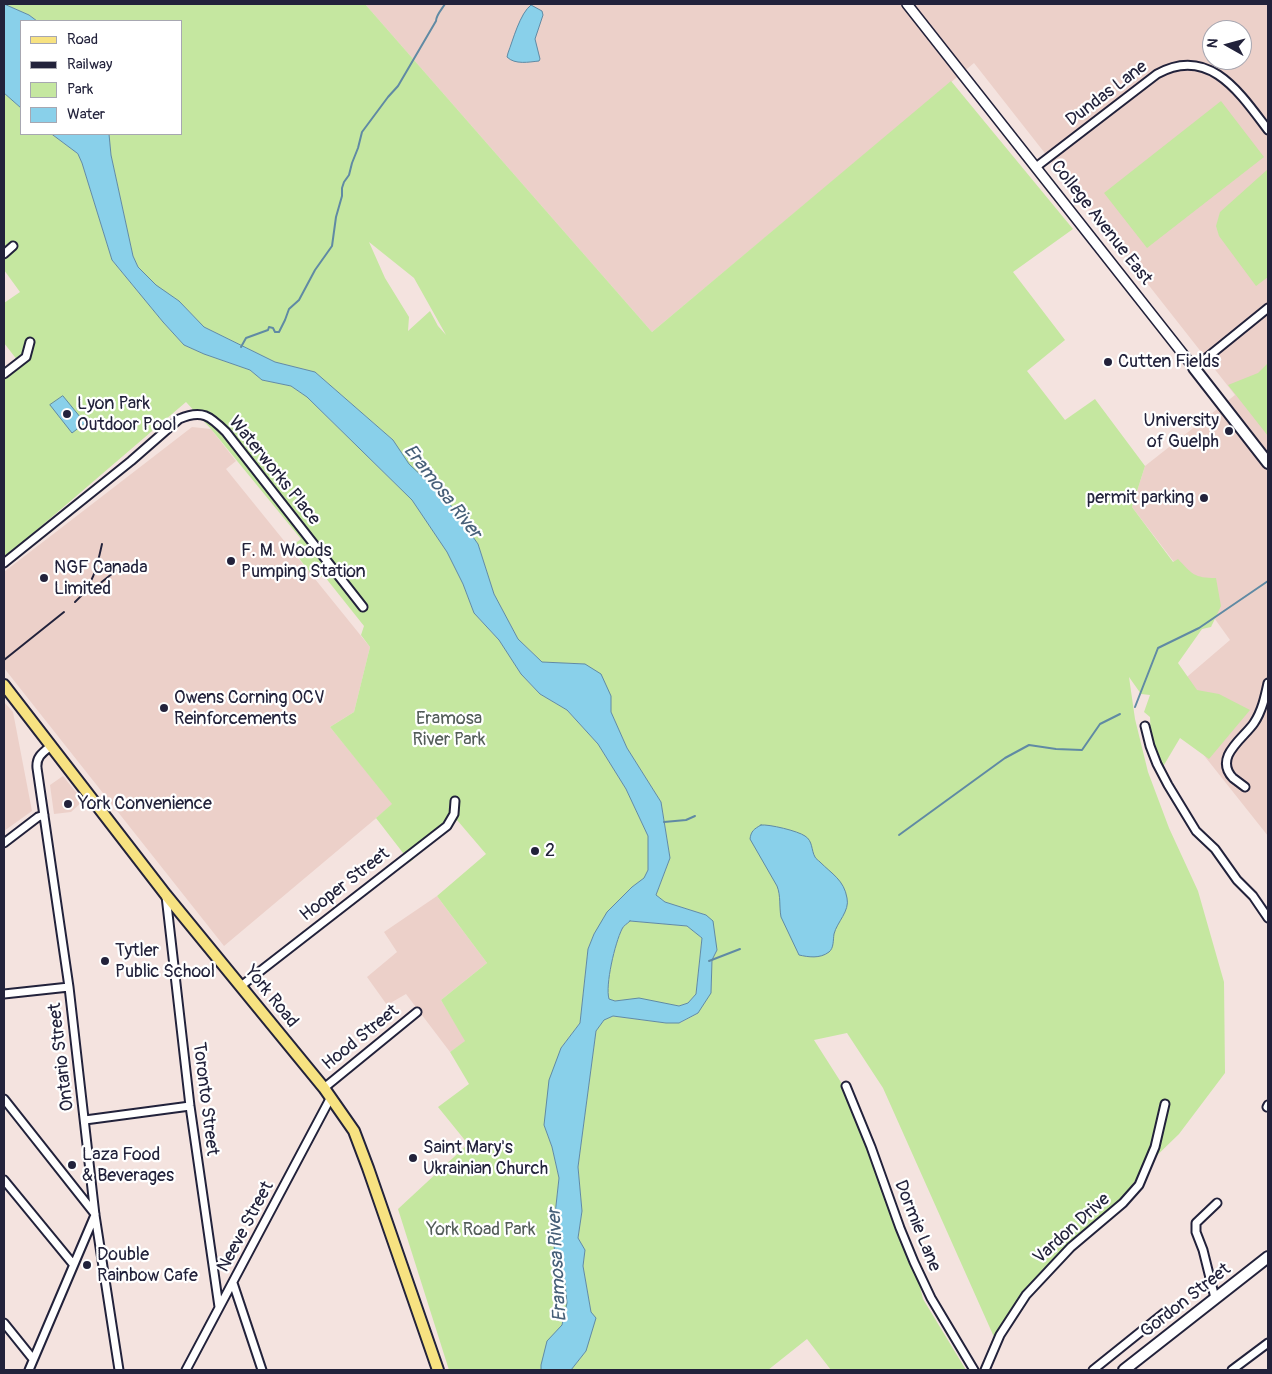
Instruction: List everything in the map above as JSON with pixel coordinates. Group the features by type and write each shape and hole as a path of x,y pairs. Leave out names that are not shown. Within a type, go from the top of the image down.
{"main road":[{"name":"College Avenue East","path":"1194,368 1268,464"},
{"name":"York Road","path":"4,685 166,895 324,1088 354,1131 438,1370"},
{"name":"Gordon Street","path":"1124,1370 1268,1257"}],"street":[{"name":"College Avenue East","path":"907,4 1194,368"},
{"name":"Dundas Lane","path":"1036,167 1157,74 1178,66 1204,67 1222,77 1240,94 1268,130"},
{"path":"4,254 13,246"},
{"path":"1194,368 1268,308"},
{"path":"4,374 26,357 30,342"},
{"name":"Waterworks Place","path":"4,563 132,461 179,419 188,415 199,414 214,421 226,432 363,607"},
{"path":"1245,787 1233,778 1229,772 1228,757 1233,745 1258,717 1262,709 1268,683"},
{"path":"1144,726 1157,764 1196,831 1215,848 1237,880 1252,896 1268,918"},
{"name":"Ontario Street","path":"51,746 39,756 37,763 69,987 95,1215 118,1370"},
{"name":"Hooper Street","path":"241,986 393,866 447,826 454,814 455,801"},
{"path":"4,843 38,817 44,815"},
{"name":"Toronto Street","path":"166,895 190,1106 219,1307"},
{"path":"4,994 69,987"},
{"name":"Hood Street","path":"324,1088 417,1012"},
{"name":"Dormie Lane","path":"846,1086 871,1146 900,1228 914,1261 931,1298 974,1370"},
{"name":"Neeve Street","path":"186,1370 331,1097"},
{"path":"4,1099 95,1215 29,1370"},
{"name":"Vardon Drive","path":"985,1370 1000,1335 1026,1294 1071,1246 1123,1203 1139,1185 1155,1147 1165,1104"},
{"path":"85,1120 190,1106"},
{"path":"4,1180 73,1264"},
{"path":"1216,1298 1196,1232 1196,1223 1217,1203"},
{"path":"233,1284 262,1370"},
{"path":"1092,1370 1164,1313"},
{"path":"4,1323 33,1359"},
{"path":"1232,1370 1268,1343"}],"shaded area":[{"name":"University of Guelph","path":"365,4 1268,4 1268,836 1160,700 1230,640 1132,507 1145,466 1235,395 974,63 652,332"},
{"path":"192,427 211,429 236,461 226,469 370,647 354,712 330,727 393,804 224,946 4,668 4,572"},
{"path":"4,702 13,712 32,811 4,831"},
{"path":"63,776 83,801 71,812 54,814 50,785"},
{"path":"437,896 487,963 441,1000 466,1041 450,1052 406,994 387,1005 367,977 397,952 384,932"}],"green space":[{"path":"4,4 365,4 652,332 951,81 1073,229 1013,272 1065,340 1027,371 1065,420 1095,399 1145,466 1132,507 1173,562 1178,559 1198,576 1216,578 1221,606 1211,627 1202,629 1178,663 1197,690 1219,694 1250,710 1209,759 1180,738 1161,770 1151,740 1150,717 1144,712 1150,695 1141,694 1129,677 1135,719 1148,772 1169,828 1198,891 1224,982 1225,1073 1179,1134 1144,1168 1124,1196 1050,1262 1018,1298 994,1337 883,1088 847,1033 814,1040 844,1087 914,1262 923,1299 966,1370 831,1370 807,1339 768,1370 571,1370 586,1351 591,1312 583,1266 585,1250 578,1238 582,1211 578,1167 596,1031 604,1019 613,1016 680,1023 698,1013 711,992 712,960 717,950 706,915 665,902 656,895 670,858 661,802 627,748 611,712 611,696 584,664 542,662 518,639 494,594 478,544 447,500 409,464 393,440 315,372 275,362 204,327 179,301 156,286 138,267 133,256 111,155 109,135 182,135 182,20 36,20","holes":["369,242 414,278 446,335 438,326 430,311 408,331 409,317 385,278"]},
{"name":"Eramosa River Park","path":"4,93 20,107 20,135 53,135 78,154 112,260 163,322 184,345 250,370 262,380 291,386 307,397 412,500 447,552 463,584 474,613 499,640 521,674 540,694 567,710 598,744 626,789 648,836 648,870 644,879 632,887 594,934 588,949 580,1023 561,1048 544,1125 552,1147 559,1178 553,1233 555,1257 565,1283 567,1303 562,1325 541,1365 541,1370 449,1370 398,1209 468,1144 438,1107 469,1084 450,1052 465,1041 441,1000 487,963 437,896 486,854 457,820 410,862 376,818 392,804 330,727 354,712 370,647 361,635 364,626 325,577 313,576 290,547 301,539 211,429 186,402 4,558 4,379 21,365 4,343 4,303 20,292 4,270"},
{"path":"1221,101 1264,157 1147,248 1104,193"},
{"path":"1268,169 1268,277 1256,286 1219,236 1216,226 1220,212"},
{"path":"1268,363 1268,436 1228,385 1258,373"},
{"path":"630,921 687,926 702,938 696,994 688,1003 679,1006 639,999 615,1001 609,999 608,984 619,935"}],"water":[{"path":"4,4 36,20 20,20 20,107 4,93"},
{"path":"531,5 542,11 543,15 535,39 540,59 539,61 527,62 510,60 507,57 508,53 520,20"},
{"path":"53,135 109,135 111,155 133,256 138,267 156,285 179,301 204,327 275,362 315,372 393,440 409,464 447,500 478,544 494,594 518,639 542,662 585,664 601,674 611,696 611,712 627,748 661,802 670,858 656,895 665,902 706,915 713,921 717,950 712,960 711,993 698,1013 679,1023 613,1016 604,1020 596,1031 578,1167 582,1211 578,1238 585,1250 583,1266 591,1312 596,1318 586,1351 571,1370 541,1370 547,1341 562,1325 567,1303 565,1283 555,1257 553,1233 559,1178 552,1147 544,1125 549,1080 561,1048 580,1023 588,949 594,934 607,912 644,878 648,870 648,836 626,789 598,744 567,710 540,694 521,674 499,640 474,613 463,584 447,552 412,500 307,397 291,386 262,380 250,370 184,345 163,322 112,260 78,154","holes":["630,921 687,926 702,938 696,994 688,1003 679,1006 639,998 615,1001 609,999 608,984 611,964 619,935 624,926"]},
{"name":"Lyon Park Outdoor Pool","path":"63,396 85,423 72,433 50,405"},
{"path":"761,825 783,828 808,838 815,858 843,886 847,898 847,907 834,934 832,948 822,956 799,955 781,917 777,886 750,839 753,830"}],"waterway":[{"path":"241,347 246,338 268,330 269,327 273,328 275,332 279,332 289,309 299,300 315,270 332,246 342,188 349,175 362,132 398,86 445,4"},
{"path":"1135,707 1158,648 1199,628 1268,581"},
{"path":"899,835 1005,758 1029,745 1082,750 1100,724 1120,714"},
{"path":"664,822 686,820 695,816"},
{"path":"709,961 740,949"}],"railway":[{"path":"75,602 90,583 102,544"},
{"path":"88,593 118,569"},
{"path":"4,660 64,612"}],"place":[{"name":"Cutten Fields","path":"1108,362"},
{"name":"Lyon Park Outdoor Pool","path":"67,414"},
{"name":"University of Guelph","path":"1229,431"},
{"name":"permit parking","path":"1204,498"},
{"name":"F. M. Woods Pumping Station","path":"231,561"},
{"name":"NGF Canada Limited","path":"44,578"},
{"name":"Owens Corning OCV Reinforcements","path":"164,708"},
{"name":"York Convenience","path":"68,804"},
{"name":"2","path":"535,851"},
{"name":"Tytler Public School","path":"105,961"},
{"name":"Saint Mary's Ukrainian Church","path":"413,1158"},
{"name":"Laza Food & Beverages","path":"72,1165"},
{"name":"Double Rainbow Cafe","path":"87,1265"}],"water label":[{"name":"Eramosa River","path":"442,492"},
{"name":"Eramosa River","path":"558,1265"}],"park label":[{"name":"York Road Park","path":"481,1230"}]}
